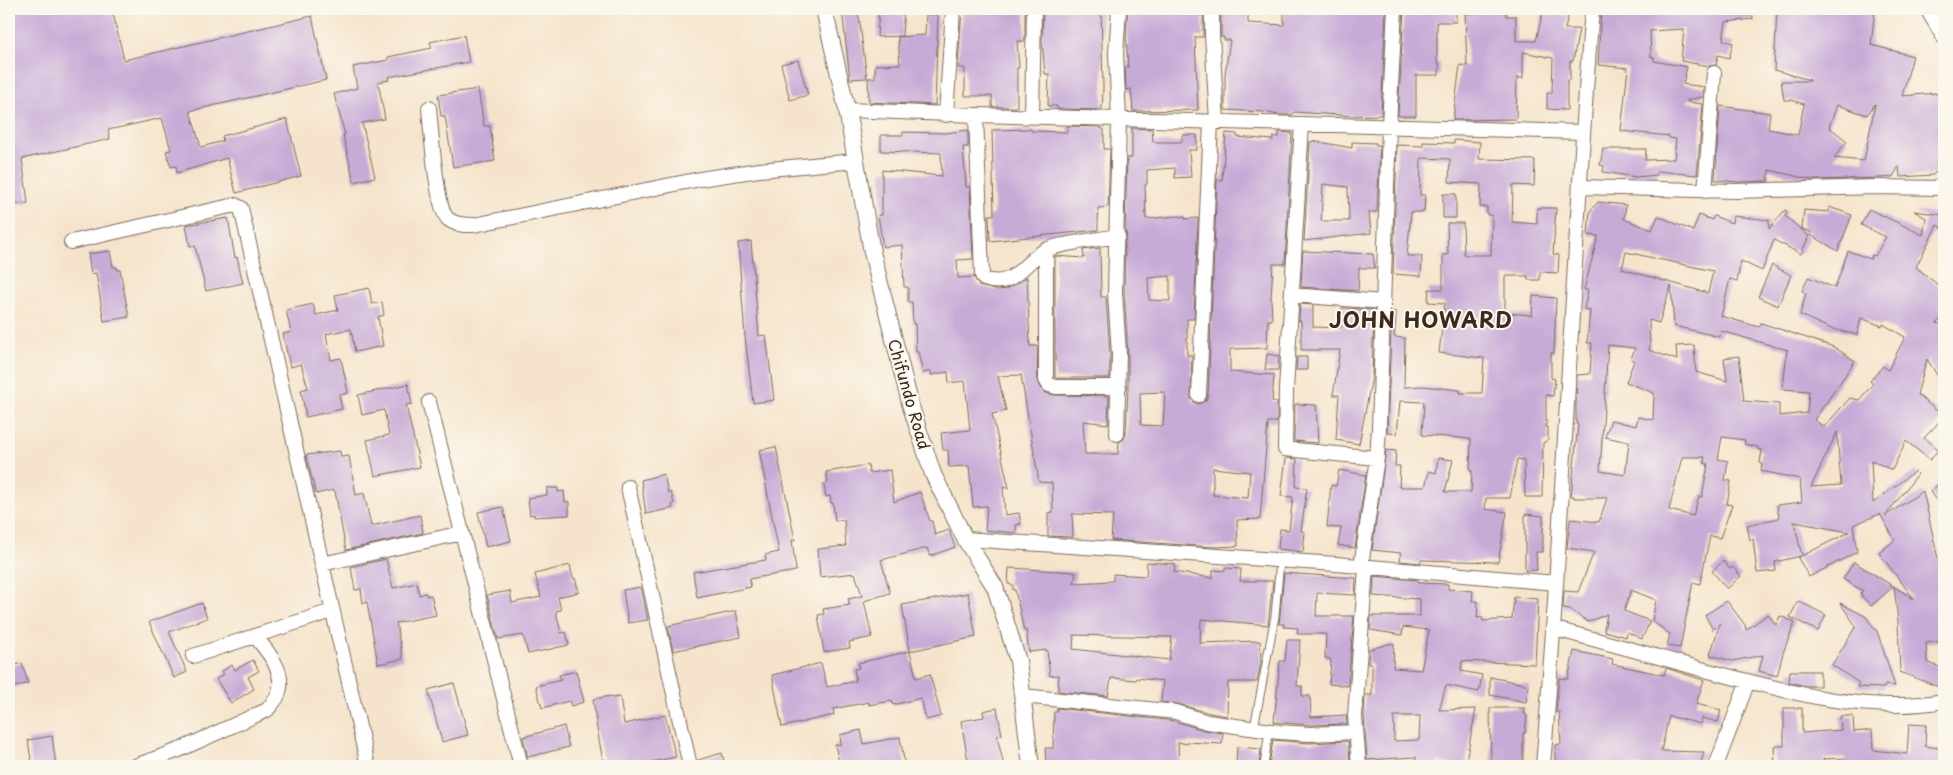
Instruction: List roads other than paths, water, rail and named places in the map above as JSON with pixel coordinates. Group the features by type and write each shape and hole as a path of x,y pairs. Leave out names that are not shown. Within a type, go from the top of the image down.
{"street":[{"name":"Chifundo Road","path":"824,9 847,110 872,252 911,407 933,474 965,540 995,588 1018,661 1031,766"},
{"path":"946,114 953,9"},
{"path":"1032,117 1034,9"},
{"path":"1117,434 1119,354 1115,293 1118,236 1119,119 1116,54 1119,9"},
{"path":"1199,395 1214,122 1212,9"},
{"path":"1358,766 1355,716 1363,567 1377,458 1395,9"},
{"path":"1544,766 1555,629 1582,132 1592,9"},
{"path":"1927,9 1944,38"},
{"path":"1705,191 1714,73"},
{"path":"429,108 440,199 446,217 456,224 474,225 700,179 759,170 855,161"},
{"path":"847,110 976,116 1582,132"},
{"path":"976,116 982,275 984,279 989,281 1007,280 1015,276 1046,250 1118,236"},
{"path":"1302,124 1285,449 1377,458"},
{"path":"1580,187 1705,191 1874,187 1944,188"},
{"path":"71,242 236,205 242,208 368,766"},
{"path":"1046,250 1046,380 1049,385 1056,387 1119,387"},
{"path":"1292,295 1384,302"},
{"path":"429,402 521,766"},
{"path":"628,487 690,766"},
{"path":"322,564 462,533"},
{"path":"965,540 1363,567 1556,583"},
{"path":"193,656 332,611"},
{"path":"1555,629 1748,681 1822,698 1878,705 1908,705 1944,701"},
{"path":"135,766 179,750 267,710 277,697 280,684 278,671 273,658 255,636"},
{"path":"1716,766 1748,681"},
{"path":"1023,696 1176,712 1207,722 1269,730 1310,734 1356,732"}],"lane":[{"path":"1254,728 1275,616 1280,561"},
{"path":"1264,766 1269,730"}],"district":[{"name":"JOHN HOWARD","path":"1421,319"}]}
